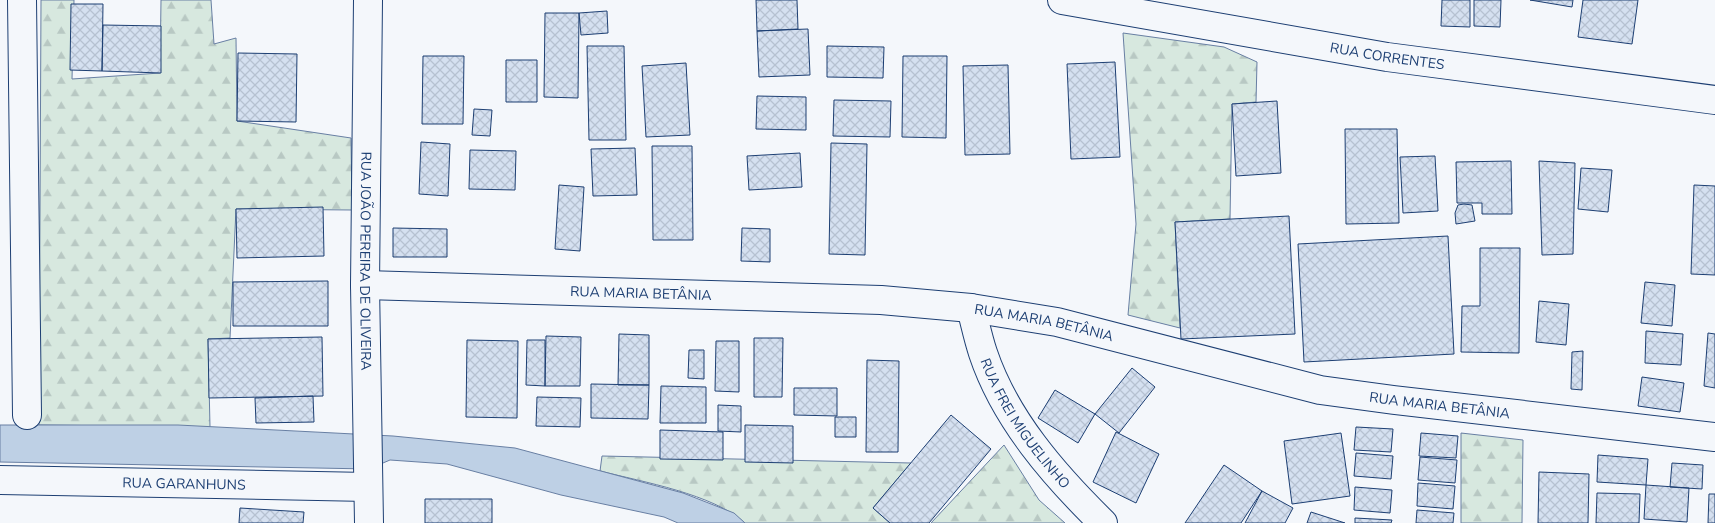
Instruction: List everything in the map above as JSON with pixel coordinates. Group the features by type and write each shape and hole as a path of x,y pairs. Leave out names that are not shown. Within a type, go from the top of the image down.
{"street":[{"path":"22,0 27,415"},
{"name":"RUA JOÃO PEREIRA DE OLIVEIRA","path":"368,0 365,285 370,523"},
{"name":"RUA CORRENTES","path":"1062,0 1387,57 1715,100"},
{"name":"RUA MARIA BETÂNIA","path":"365,285 881,300 971,308 1057,322 1320,390 1715,437"},
{"name":"RUA FREI MIGUELINHO","path":"971,308 983,354 1001,393 1026,435 1067,488 1103,523"},
{"name":"RUA GARANHUNS","path":"0,480 368,479"}],"green space":[{"path":"41,0 74,0 72,79 160,73 161,0 211,0 214,44 236,38 237,121 351,138 352,210 236,209 230,338 208,339 210,427 39,425"},
{"path":"1123,33 1224,47 1257,62 1256,102 1232,104 1230,219 1175,222 1180,328 1128,315 1136,224"},
{"path":"1461,433 1523,440 1522,523 1461,523"},
{"path":"1004,445 1039,500 1065,523 931,523"},
{"path":"602,456 911,463 873,508 890,523 745,523 715,504 677,490 600,471"}],"water":[{"path":"0,425 178,425 393,436 515,448 683,493 734,513 745,523 678,523 664,517 561,495 447,464 390,460 369,469 0,462"}],"building":[{"path":"756,0 797,0 798,29 757,31"},
{"path":"1442,0 1470,0 1470,27 1441,26"},
{"path":"1474,0 1501,0 1500,27 1474,26"},
{"path":"1530,0 1573,0 1572,7"},
{"path":"1583,0 1638,0 1632,44 1578,37"},
{"path":"71,4 103,4 102,71 70,70"},
{"path":"607,11 608,33 581,35 579,13"},
{"path":"545,13 579,13 578,98 544,97"},
{"path":"103,25 161,26 161,73 102,71"},
{"path":"808,29 810,75 759,77 757,31"},
{"path":"587,46 624,46 626,140 589,140"},
{"path":"827,46 884,47 883,78 827,77"},
{"path":"238,53 297,54 296,122 237,121"},
{"path":"423,56 464,56 463,124 422,124"},
{"path":"903,56 947,56 946,138 902,137"},
{"path":"506,60 537,60 537,102 506,102"},
{"path":"1115,62 1120,157 1071,159 1067,64"},
{"path":"686,63 690,135 646,137 642,66"},
{"path":"1008,65 1010,154 965,155 963,66"},
{"path":"757,96 806,97 806,130 756,129"},
{"path":"834,100 891,101 890,137 833,136"},
{"path":"1277,101 1281,173 1236,176 1232,104"},
{"path":"474,109 492,110 490,136 472,135"},
{"path":"1345,129 1397,129 1399,223 1346,224"},
{"path":"421,142 450,144 448,196 419,194"},
{"path":"831,143 867,144 865,255 829,254"},
{"path":"652,146 692,146 693,240 653,240"},
{"path":"635,148 637,195 593,196 591,149"},
{"path":"470,150 516,151 515,190 469,189"},
{"path":"800,153 802,187 749,190 747,156"},
{"path":"1435,156 1438,211 1403,213 1400,157"},
{"path":"1511,161 1512,214 1482,214 1482,203 1457,203 1456,162"},
{"path":"1539,161 1575,163 1573,254 1542,255"},
{"path":"1581,168 1612,170 1608,212 1578,209"},
{"path":"559,185 584,187 580,251 555,249"},
{"path":"1694,185 1715,186 1715,275 1691,274"},
{"path":"1458,205 1472,205 1475,221 1456,224 1455,213"},
{"path":"323,207 324,256 237,258 236,209"},
{"path":"1289,216 1295,334 1181,339 1175,222"},
{"path":"393,228 447,229 447,257 393,257"},
{"path":"742,228 770,229 770,262 741,261"},
{"path":"1448,236 1454,354 1304,362 1298,244"},
{"path":"1480,248 1520,248 1519,353 1461,352 1462,306 1480,306"},
{"path":"328,281 328,326 233,326 233,282"},
{"path":"1645,282 1675,285 1672,326 1641,323"},
{"path":"1539,301 1569,304 1566,345 1536,342"},
{"path":"1646,331 1683,334 1681,365 1645,363"},
{"path":"1708,333 1715,334 1715,388 1704,386"},
{"path":"619,334 649,335 649,385 618,385"},
{"path":"546,336 581,337 580,386 545,386"},
{"path":"322,337 323,396 209,398 208,339"},
{"path":"754,338 783,338 782,397 754,397"},
{"path":"467,340 518,341 517,418 466,417"},
{"path":"527,340 545,340 545,386 526,385"},
{"path":"716,341 739,341 739,392 715,391"},
{"path":"689,350 704,350 704,379 688,378"},
{"path":"1583,351 1582,390 1571,389 1572,352"},
{"path":"867,360 899,361 898,452 866,452"},
{"path":"1132,368 1155,387 1119,433 1095,414"},
{"path":"1642,377 1684,383 1680,412 1638,406"},
{"path":"591,384 649,385 648,419 591,418"},
{"path":"661,386 706,387 706,423 660,423"},
{"path":"794,388 837,388 837,416 794,415"},
{"path":"1055,390 1095,414 1078,443 1038,418"},
{"path":"313,396 314,422 256,423 255,398"},
{"path":"537,397 581,398 580,427 536,426"},
{"path":"718,405 741,406 741,432 718,431"},
{"path":"951,415 991,449 929,523 890,523 873,508"},
{"path":"835,417 856,417 856,437 835,437"},
{"path":"745,425 793,426 793,463 745,462"},
{"path":"1356,427 1393,429 1391,452 1354,450"},
{"path":"660,430 723,432 723,460 660,459"},
{"path":"1116,432 1159,454 1136,503 1093,482"},
{"path":"1341,433 1350,496 1292,504 1284,441"},
{"path":"1421,433 1458,436 1456,458 1419,456"},
{"path":"1356,453 1393,456 1391,479 1354,476"},
{"path":"1598,455 1648,459 1646,485 1597,482"},
{"path":"1420,457 1457,460 1455,483 1418,480"},
{"path":"1672,463 1703,465 1702,489 1670,487"},
{"path":"1224,465 1262,491 1241,523 1185,523"},
{"path":"1539,472 1589,474 1588,523 1538,523"},
{"path":"1418,483 1455,486 1453,509 1417,506"},
{"path":"1646,485 1689,488 1687,522 1644,519"},
{"path":"1355,487 1392,490 1390,513 1354,510"},
{"path":"1262,491 1293,508 1285,523 1245,523"},
{"path":"1597,493 1640,494 1639,523 1596,523"},
{"path":"1709,494 1715,494 1715,523 1708,523"},
{"path":"425,499 492,499 492,523 425,523"},
{"path":"240,508 304,512 303,523 239,523"},
{"path":"1417,510 1454,513 1453,523 1416,523"},
{"path":"1311,512 1345,523 1307,523"},
{"path":"1355,518 1392,520 1391,523 1355,523"}]}
